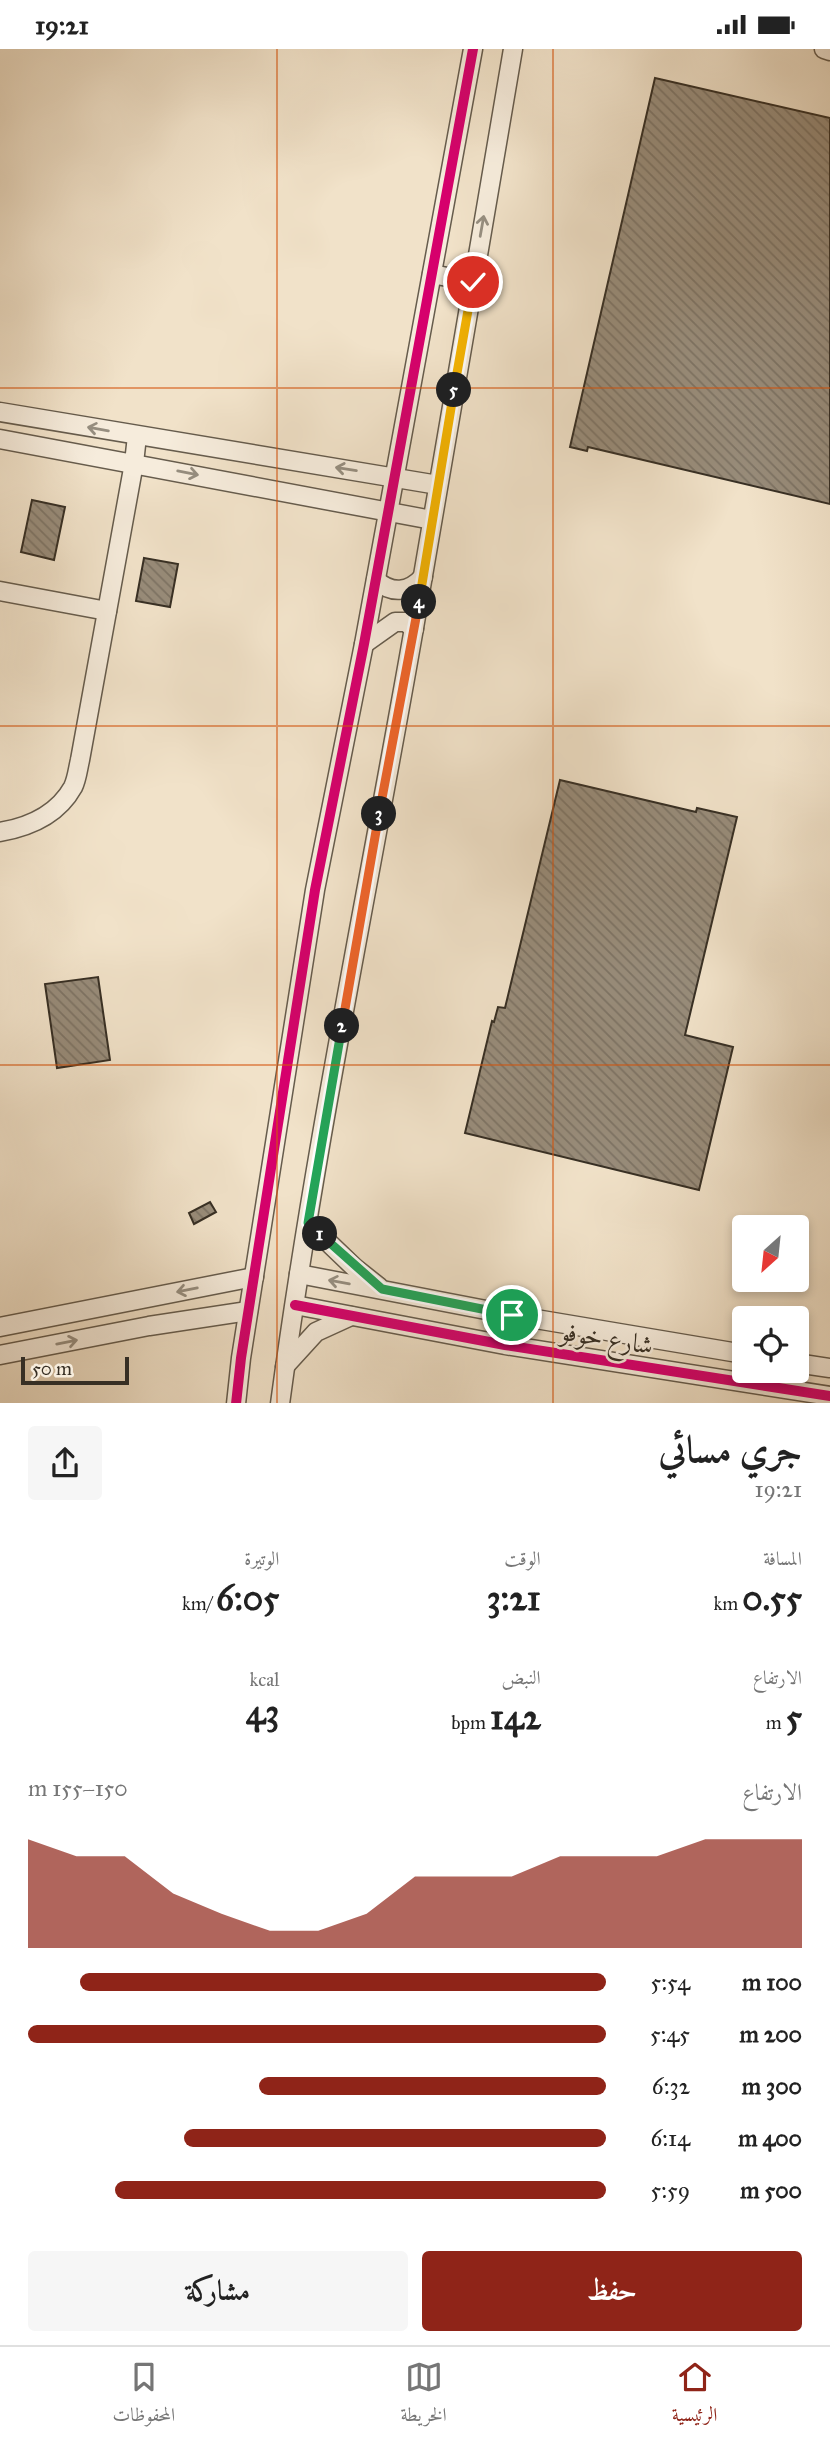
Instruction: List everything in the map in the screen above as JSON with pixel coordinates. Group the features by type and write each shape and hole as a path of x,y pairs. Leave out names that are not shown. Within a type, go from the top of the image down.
{"street":[{"path":"236,1403 248,1311 315,890 364,644 473,49"},
{"path":"280,1403 299,1274 368,873 414,629 513,49"},
{"path":"824,49 830,51"},
{"path":"432,274 473,282"},
{"path":"0,412 438,485"},
{"path":"0,832 36,822 58,807 73,786 80,760 137,436"},
{"path":"0,439 432,520"},
{"path":"376,580 388,589 404,590 423,577"},
{"path":"0,591 107,611"},
{"path":"364,644 395,622 406,622 414,629"},
{"path":"308,1223 355,1268 382,1289"},
{"name":"شارع خوفو","path":"299,1274 512,1315 732,1352"},
{"path":"0,1327 254,1277"},
{"name":"شارع خوفو","path":"295,1305 505,1345 830,1397"},
{"path":"0,1356 149,1326 248,1311"},
{"path":"285,1366 316,1332 353,1316"},
{"path":"809,1365 830,1368"}],"building":[{"path":"655,78 830,118 830,504 588,447 587,451 570,447"},
{"path":"32,500 65,507 54,560 21,552"},
{"path":"144,558 178,564 170,607 136,601"},
{"path":"560,780 696,812 697,808 737,817 685,1035 733,1047 699,1190 465,1133 492,1021 494,1022 498,1007 505,1008"},
{"path":"98,977 110,1060 57,1068 45,984"},
{"path":"210,1202 216,1212 194,1224 189,1213"}],"cycle path":[{"path":"236,1403 315,890 364,644 473,49"},
{"path":"295,1305 505,1345 830,1396"}],"route":[{"path":"473,282 308,1223 355,1268 382,1289 512,1315"}]}
